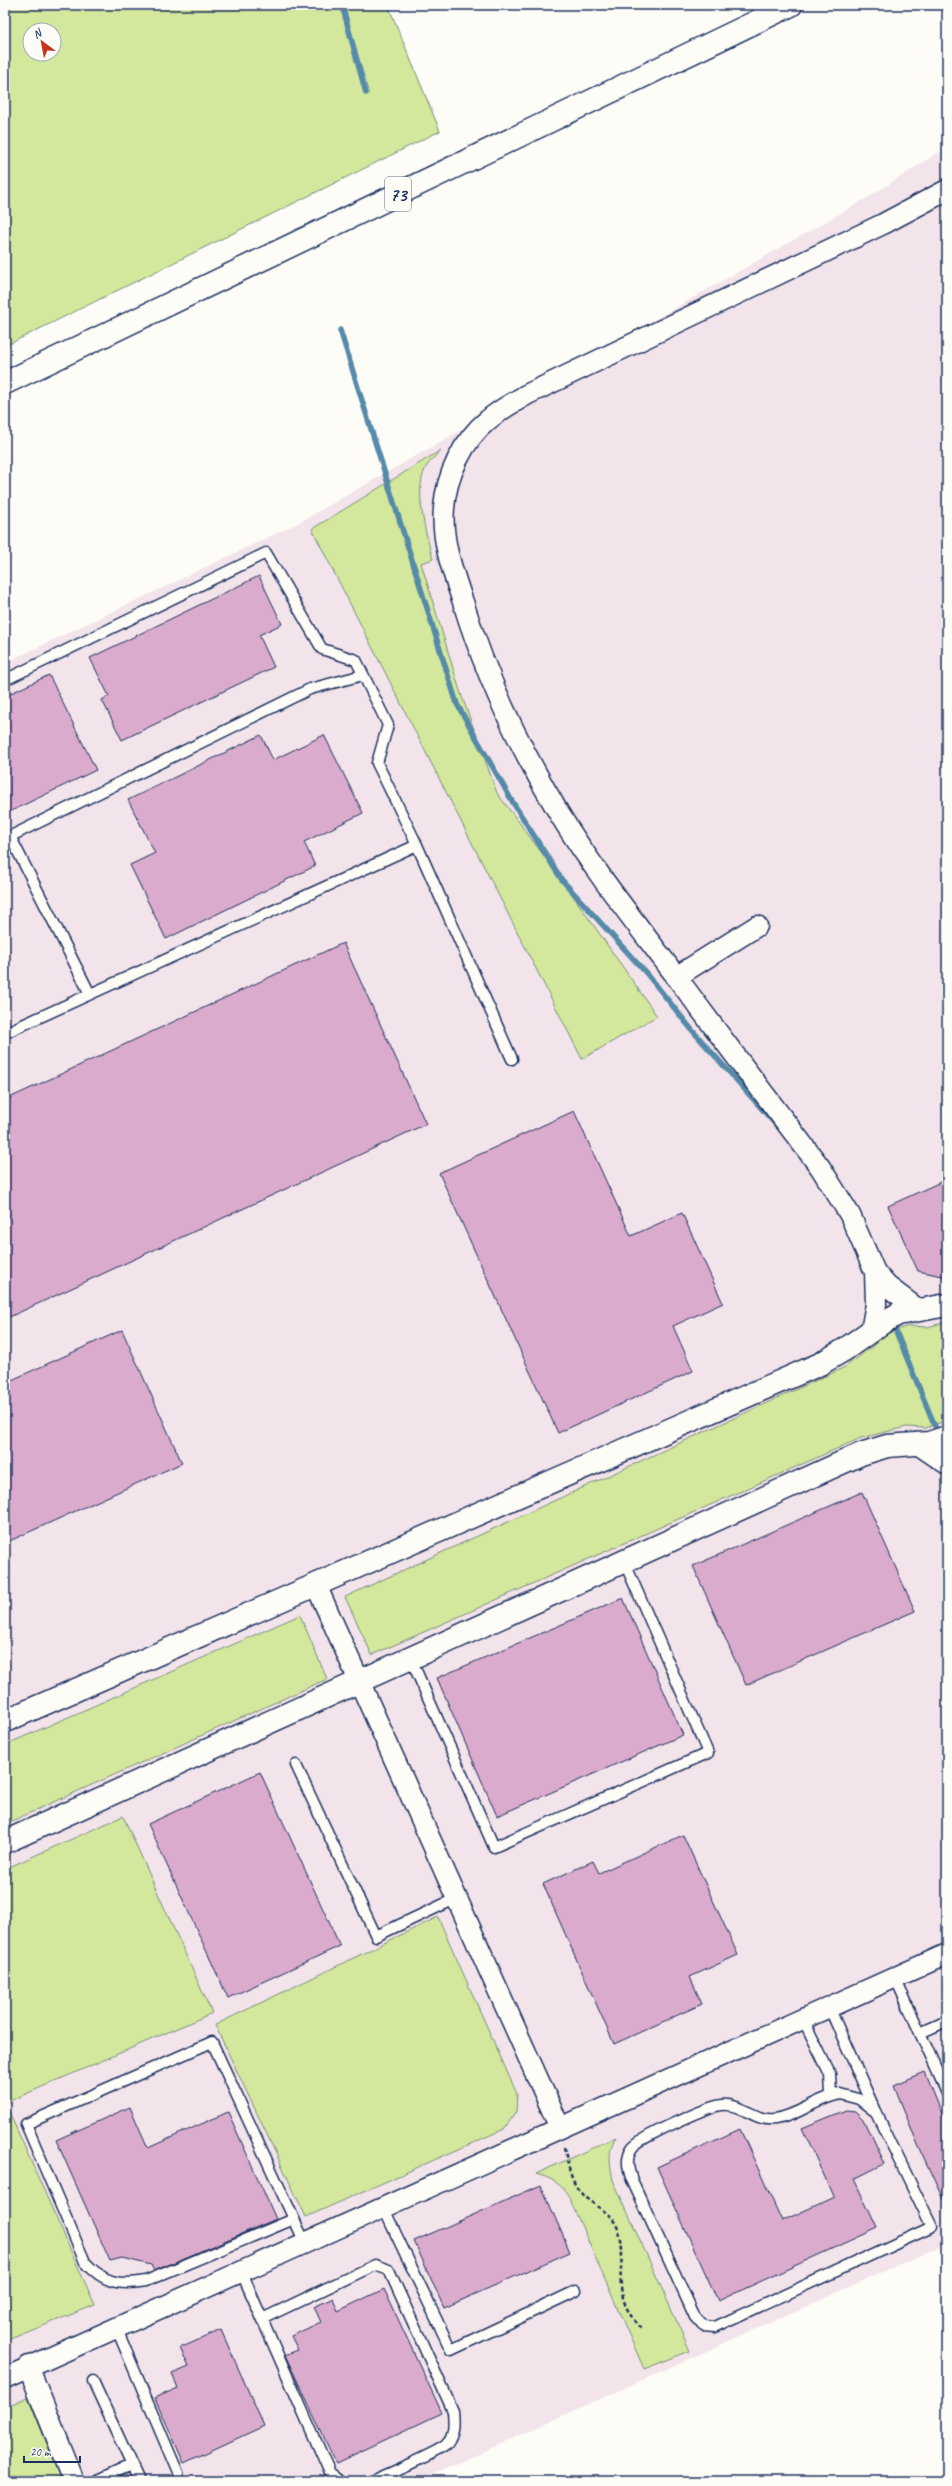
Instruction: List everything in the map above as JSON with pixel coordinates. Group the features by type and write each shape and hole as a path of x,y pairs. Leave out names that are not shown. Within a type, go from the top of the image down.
{"main road":[{"name":"73","path":"5,384 791,5"},
{"path":"5,1720 820,1364 898,1314 947,1305"},
{"path":"5,1842 861,1454 887,1446 929,1443 947,1437"}],"street":[{"path":"919,1310 887,1286 875,1272 850,1215 820,1167 676,977 574,837 557,809 505,712 469,622 450,560 443,531 444,506 448,484 458,459 471,437 487,420 526,395 883,224 947,190"},
{"path":"676,977 757,926"},
{"path":"871,1331 876,1304 875,1272"},
{"path":"916,1443 947,1464"},
{"path":"316,1585 560,2128"},
{"path":"6,2377 947,1954"},
{"path":"28,2366 74,2481"}],"lane":[{"path":"5,680 266,553 322,650 356,660 388,725 377,763 417,845 512,1059"},
{"path":"90,994 8,838 310,689 363,675"},
{"path":"5,1033 417,845"},
{"path":"411,1658 494,1847 708,1753 624,1561"},
{"path":"296,1764 376,1936 457,1898"},
{"path":"895,1977 947,2093"},
{"path":"829,2007 876,2112 932,2227 715,2327 703,2326 694,2317 628,2170 628,2157 632,2147 644,2138 710,2108 723,2105 736,2107 760,2117 772,2119 787,2117 831,2095 840,2094 859,2099 876,2112"},
{"path":"803,2019 830,2074 831,2095"},
{"path":"920,2033 947,2021"},
{"path":"294,2219 146,2281 126,2284 108,2280 96,2273 85,2262 26,2124 212,2042 294,2219 305,2243"},
{"path":"383,2207 451,2350 576,2291"},
{"path":"262,2319 375,2265 389,2270 453,2411 454,2424 453,2433 446,2445 371,2481"},
{"path":"241,2271 330,2473 341,2481"},
{"path":"116,2327 178,2473"},
{"path":"93,2381 139,2481"},
{"path":"96,2481 131,2465"}],"path":[{"path":"560,2128 574,2181 581,2193 610,2214 618,2227 623,2247 621,2286 632,2319 642,2330"}],"shaded area":[{"path":"947,147 947,2243 418,2481 5,2481 5,663 300,522 864,200"}],"green space":[{"path":"5,5 388,5 440,131 5,346"},
{"path":"441,450 428,464 423,473 421,485 422,511 433,559 421,563 460,691 497,793 562,880 657,1016 582,1059 312,529"},
{"path":"947,1322 947,1420 926,1428 906,1427 861,1438 372,1655 345,1597 845,1367 873,1346 884,1334 909,1326 927,1327"},
{"path":"300,1615 327,1679 5,1824 5,1745"},
{"path":"123,1816 212,2013 5,2103 5,1869"},
{"path":"438,1917 517,2094 516,2112 504,2129 306,2217 215,2025"},
{"path":"5,2103 95,2305 5,2341"},
{"path":"616,2137 610,2153 613,2180 690,2351 644,2369 568,2195 554,2181 536,2174"},
{"path":"28,2397 62,2481 5,2481 5,2407"}],"building":[{"path":"259,576 282,624 259,635 274,667 122,740 102,700 109,696 90,658"},
{"path":"49,675 96,770 5,814 5,696"},
{"path":"261,735 273,760 324,735 363,813 304,842 315,866 166,939 130,865 155,853 128,800"},
{"path":"343,943 426,1124 5,1319 5,1100"},
{"path":"574,1111 631,1236 682,1213 723,1303 673,1326 693,1371 558,1433 439,1173"},
{"path":"947,1179 947,1277 918,1271 888,1206"},
{"path":"122,1330 182,1463 5,1543 5,1383"},
{"path":"862,1492 915,1611 746,1685 693,1566"},
{"path":"623,1598 683,1735 497,1816 437,1678"},
{"path":"260,1772 340,1946 228,1998 148,1824"},
{"path":"683,1835 738,1955 690,1977 702,2004 614,2044 543,1884 593,1861 599,1873"},
{"path":"925,2072 947,2126 947,2208 918,2145 894,2085"},
{"path":"130,2107 148,2148 228,2112 276,2219 154,2271 151,2265 122,2258 110,2261 56,2140"},
{"path":"846,2110 855,2111 863,2119 884,2164 854,2179 877,2228 718,2301 657,2167 740,2129 782,2221 834,2197 802,2128"},
{"path":"541,2185 570,2252 444,2308 414,2241"},
{"path":"384,2289 442,2413 336,2463 285,2355 298,2350 291,2336 321,2322 314,2307 333,2298 338,2311"},
{"path":"221,2330 264,2426 184,2463 155,2398 178,2388 172,2374 189,2367 180,2348"}],"waterway":[{"path":"342,5 366,93"},
{"path":"340,330 457,704 512,801 562,880 647,974 692,1030 777,1126"},
{"path":"892,1322 939,1436"}]}
